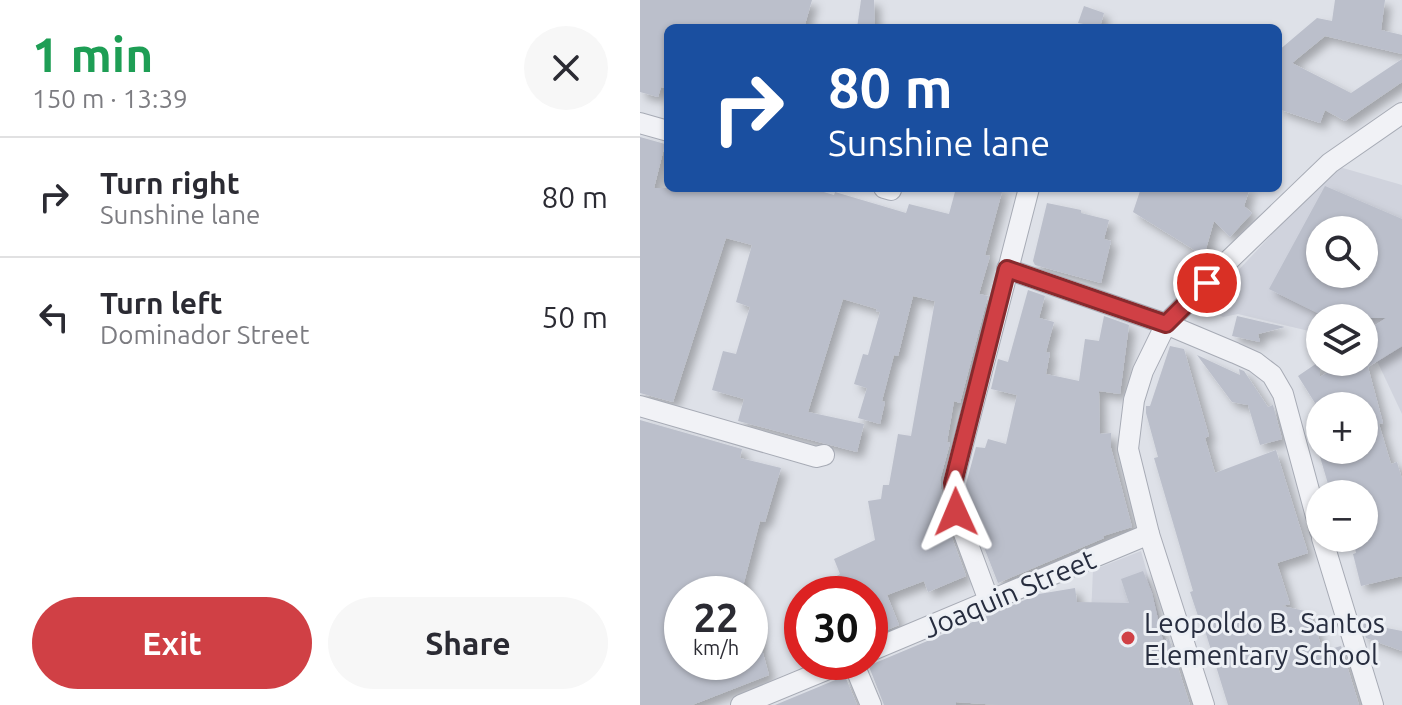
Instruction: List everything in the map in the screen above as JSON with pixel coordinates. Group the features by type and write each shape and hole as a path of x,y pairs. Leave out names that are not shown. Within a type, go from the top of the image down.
{"street":[{"path":"1204,705 1149,534 1128,449 1130,424 1143,371 1166,324 1330,163 1402,113"},
{"path":"640,123 664,130"},
{"path":"989,601 956,512 953,483 1028,192"},
{"path":"1007,269 1166,324 1255,362 1272,375 1283,394 1306,480"},
{"path":"640,406 816,457 824,455"},
{"name":"Joaquin Street","path":"888,643 1149,534"},
{"path":"1326,552 1373,705"},
{"path":"741,705 801,680"},
{"path":"861,680 871,705"}],"shaded area":[{"path":"1336,166 1402,185 1402,414 1378,363 1378,304 1306,304 1306,330 1238,314 1223,317 1203,308"},
{"name":"Leopoldo B. Santos Elementary School","path":"1141,551 1184,705 1087,705 1093,570"}],"building":[{"path":"640,0 812,0 805,24 664,24 664,88 661,87 658,97 640,92"},
{"path":"861,0 874,0 875,24 858,24"},
{"path":"1335,0 1385,0 1381,30 1402,35 1402,54 1325,36 1292,63 1351,93 1402,59 1402,82 1345,121 1325,110 1320,123 1282,110 1282,48 1317,18 1332,21"},
{"path":"1084,6 1104,13 1101,24 1078,23"},
{"path":"640,137 664,144 654,188 664,188 664,192 824,192 834,195 835,192 906,213 909,204 949,214 955,192 1002,192 985,255 990,256 979,294 988,296 960,403 954,401 947,442 950,443 940,480 944,516 966,576 928,592 924,581 888,595 888,576 837,576 840,574 834,559 875,540 868,501 881,499 883,485 889,485 898,434 911,436 935,301 913,296 898,356 894,355 882,401 885,402 880,424 858,418 867,388 854,384 863,354 868,355 880,312 843,299 808,412 864,424 857,452 738,421 744,399 712,390 723,351 736,354 750,307 736,302 752,245 726,238 673,402 640,393"},
{"path":"1325,186 1402,219 1402,346 1378,361 1378,323 1386,318 1378,318 1378,304 1306,304 1306,307 1269,289 1306,221 1306,288 1378,288 1378,216 1309,216"},
{"path":"1140,192 1249,192 1244,206 1252,213 1230,237 1214,221 1204,256 1133,212"},
{"path":"1047,203 1109,220 1104,239 1111,241 1101,283 1035,265 1033,261"},
{"path":"1028,290 1045,296 1039,318 1054,322 1046,352 1050,353 1046,374 1079,381 1085,339 1099,341 1104,316 1129,325 1120,394 1099,391 1100,434 1111,433 1111,448 1132,527 1103,536 998,583 969,509 966,484 976,447 985,448 988,439 1006,444 1017,395 991,389 998,359 1008,362"},
{"path":"1237,316 1285,327 1258,334 1260,342 1232,336"},
{"path":"1170,346 1184,349 1209,436 1205,438 1215,473 1276,450 1308,553 1277,563 1290,604 1282,606 1310,612 1323,651 1341,646 1359,705 1228,705 1190,592 1193,591 1154,458 1158,457 1146,413 1146,406 1150,406"},
{"path":"1197,355 1240,375 1239,369 1244,371 1268,407 1273,405 1282,439 1260,445 1248,405 1232,402"},
{"path":"1306,371 1306,376 1370,376 1375,392 1308,392 1298,376"},
{"path":"1378,404 1383,423 1379,424 1391,464 1397,462 1402,479 1402,576 1361,586 1353,554 1378,552 1378,480 1327,480 1322,464 1378,464"},
{"path":"640,420 742,449 740,458 781,468 765,522 760,521 746,576 664,576 664,680 756,680 692,705 640,705"},
{"path":"1143,571 1152,593 1163,641 1169,639 1190,705 999,705 956,702 956,705 884,705 874,680 888,680 888,658 1039,594 1075,588 1077,602 1129,603 1121,579"},
{"path":"888,598 899,625 888,630"},
{"path":"1361,623 1402,631 1402,651 1366,638"},
{"path":"835,680 847,680 857,705 775,705"}],"place":[{"name":"Leopoldo B. Santos Elementary School","path":"1128,638"}],"route":[{"path":"956,512 953,483 1007,269 1166,324 1207,283"}]}
